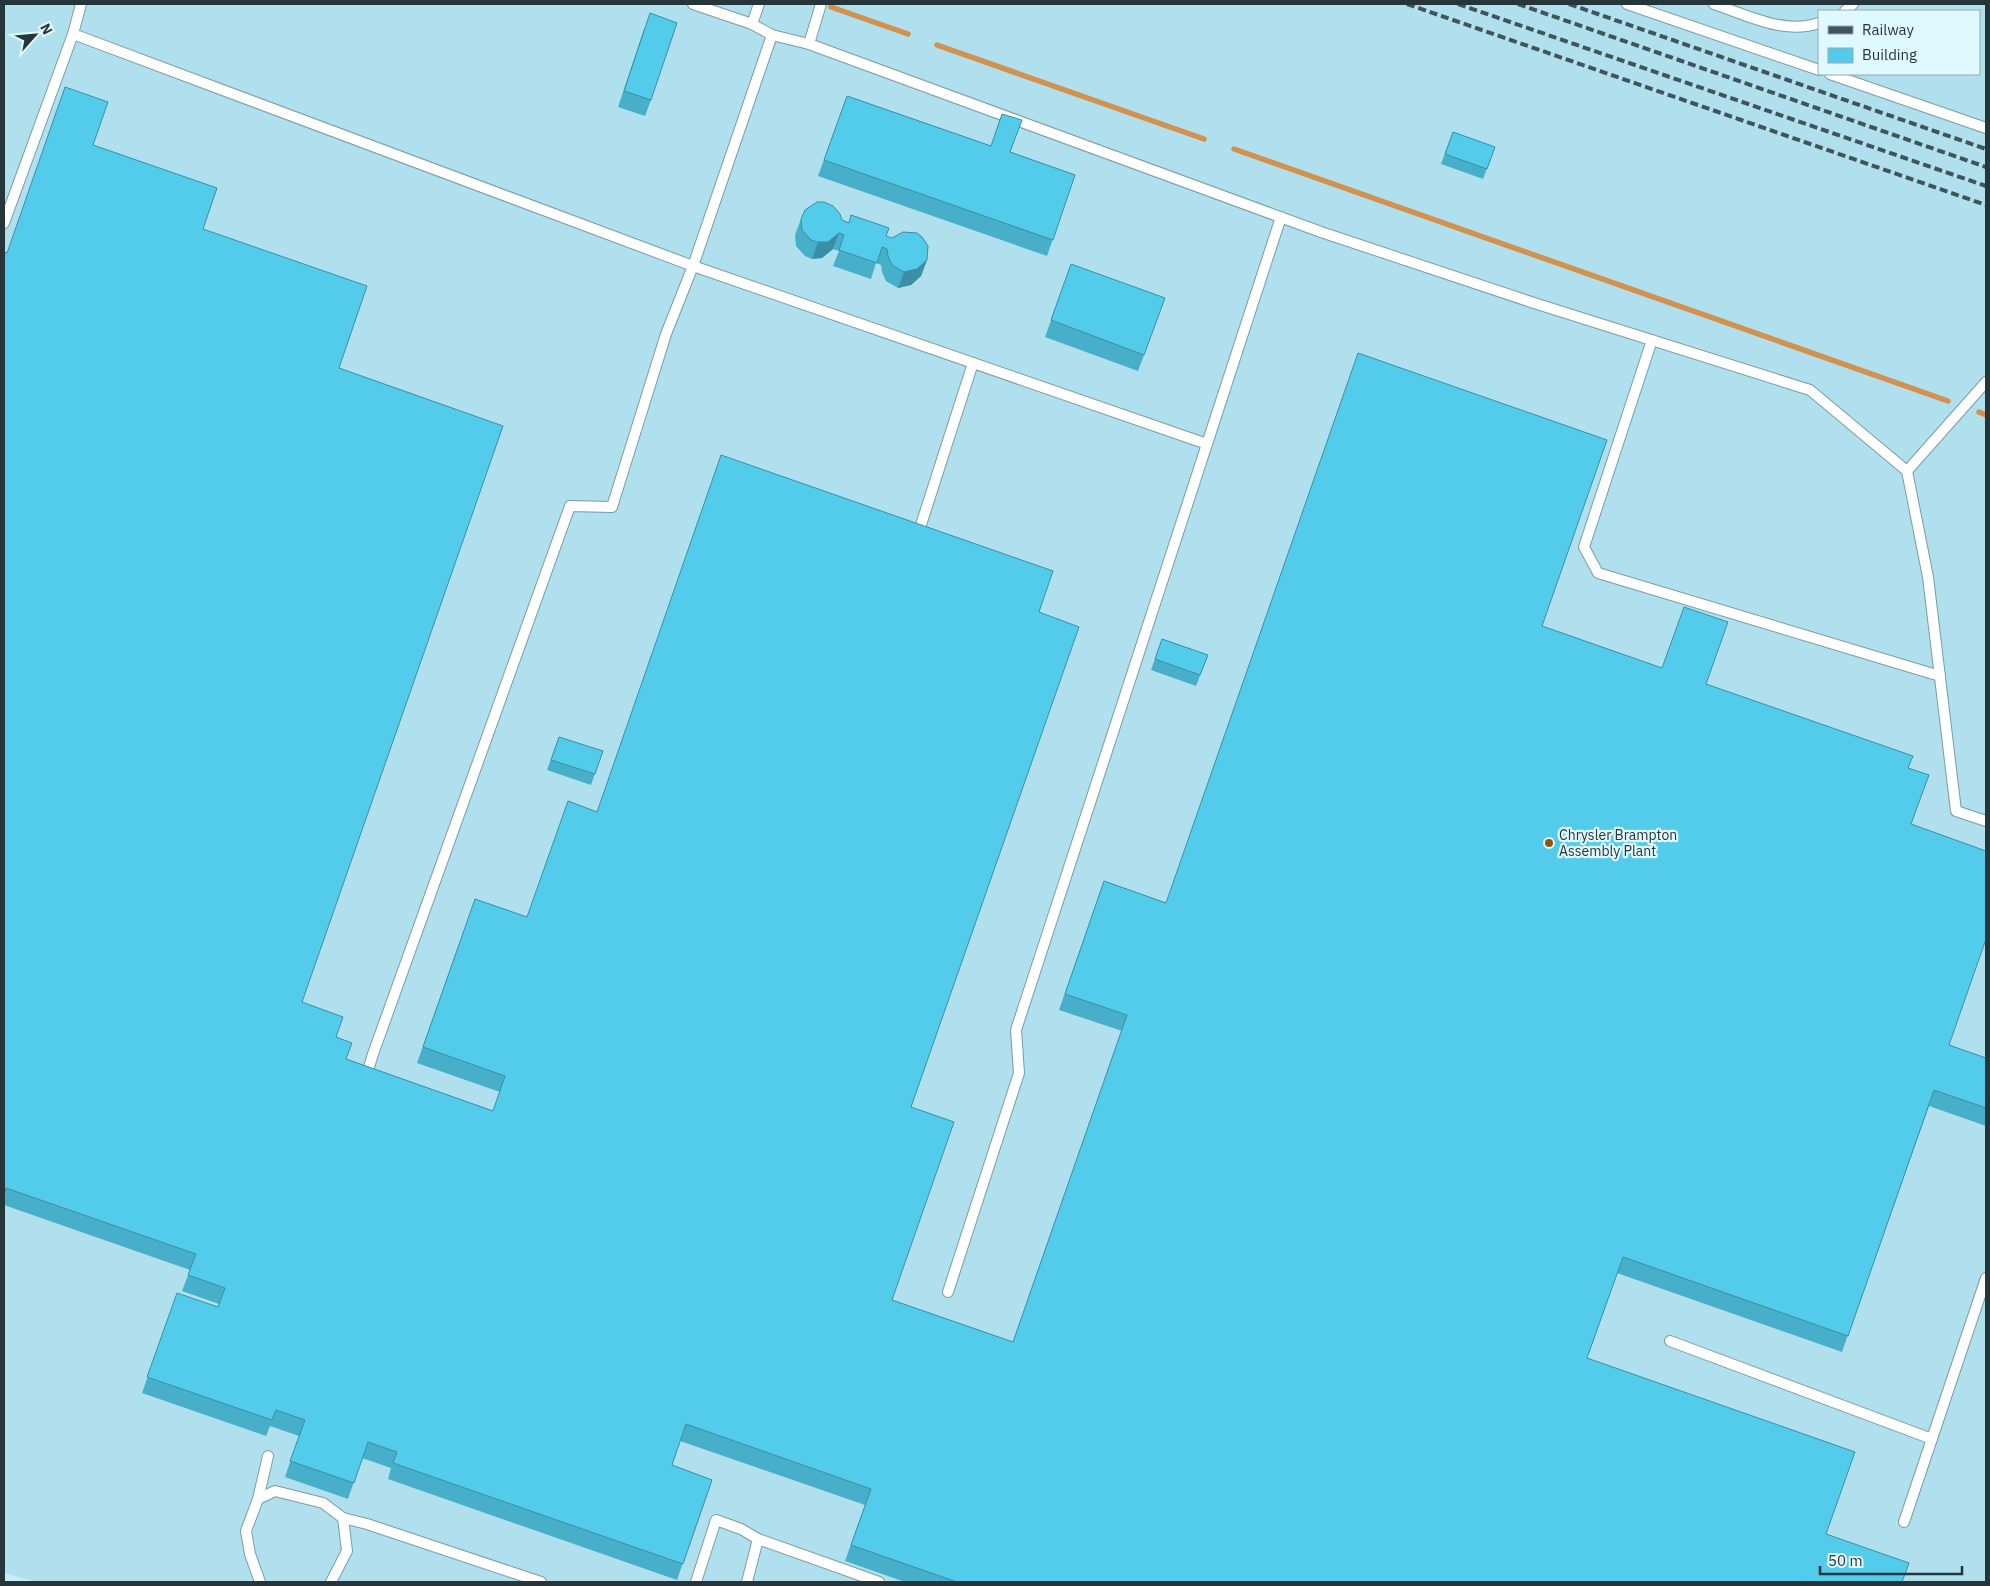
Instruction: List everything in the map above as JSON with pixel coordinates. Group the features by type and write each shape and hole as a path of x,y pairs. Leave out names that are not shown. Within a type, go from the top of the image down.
{"lane":[{"path":"4,223 73,34 81,4"},
{"path":"693,4 752,24 772,35 809,44 1321,232 1534,303 1810,390 1907,471 1928,576 1956,811 1986,821"},
{"path":"752,24 758,4"},
{"path":"809,44 822,4"},
{"path":"1627,4 1818,70"},
{"path":"1714,4 1782,26 1799,28 1818,23"},
{"path":"73,34 693,266 1207,444"},
{"path":"366,1077 570,506 612,507 666,334 693,266 772,35"},
{"path":"1833,75 1986,128"},
{"path":"948,1292 1018,1073 1016,1030 1281,217"},
{"path":"1652,340 1584,547 1598,573 1940,676"},
{"path":"920,528 973,363"},
{"path":"1907,471 1986,382"},
{"path":"1904,1522 1986,1278"},
{"path":"1670,1341 1932,1439"},
{"path":"260,1582 250,1554 246,1531 258,1499 268,1456"},
{"path":"258,1499 275,1491 323,1503 343,1518 368,1524 541,1582"},
{"path":"334,1582 347,1551 343,1518"},
{"path":"696,1582 716,1520 742,1529 758,1539 879,1582"},
{"path":"747,1582 758,1539"}],"shaded area":[{"name":"Chrysler Brampton Assembly Plant","path":"4,4 1986,4 1986,1582 37,1582 4,1573"}],"building":[{"path":"650,13 677,23 651,100 624,91"},
{"name":"Chrysler Brampton Assembly Plant","path":"65,87 108,102 93,145 217,188 203,229 367,286 339,368 503,426 302,1002 343,1017 336,1037 352,1043 346,1059 493,1111 505,1076 423,1047 475,899 527,917 568,801 597,812 721,455 1053,571 1039,612 1079,627 911,1107 954,1122 892,1300 1013,1342 1127,1015 1065,994 1104,881 1166,903 1358,353 1607,440 1542,626 1662,668 1684,607 1728,622 1706,684 1913,756 1908,768 1929,775 1911,824 1986,851 1986,939 1949,1045 1986,1058 1986,1108 1934,1090 1848,1336 1623,1257 1587,1358 1855,1452 1826,1534 1909,1563 1902,1582 957,1582 851,1545 871,1489 686,1424 672,1465 712,1480 683,1564 393,1463 397,1452 368,1442 354,1483 290,1461 305,1420 276,1410 272,1420 147,1377 177,1293 218,1307 225,1288 188,1275 196,1254 6,1188 4,1195 4,252 7,253"},
{"path":"847,96 991,146 1002,114 1022,120 1010,152 1075,175 1053,240 824,160"},
{"path":"1453,132 1495,147 1487,169 1445,154"},
{"path":"817,202 824,202 833,206 840,214 842,220 849,223 851,215 889,228 886,236 892,238 903,232 917,233 928,246 927,260 917,269 904,272 892,265 887,249 882,247 877,263 839,250 844,235 839,233 828,242 811,240 802,230 801,219 805,210"},
{"path":"1071,264 1165,298 1144,355 1051,320"},
{"path":"1162,639 1208,655 1200,675 1155,659"},
{"path":"559,737 603,751 595,774 551,760"}],"waterway":[{"path":"831,7 908,34"},
{"path":"937,45 1204,139"},
{"path":"1234,149 1948,401"},
{"path":"1979,412 1986,415"}],"railway":[{"path":"1407,4 1986,205"},
{"path":"1458,4 1986,186"},
{"path":"1518,4 1986,167"},
{"path":"1569,4 1986,149"}],"place":[{"name":"Chrysler Brampton Assembly Plant","path":"1549,843"}]}
